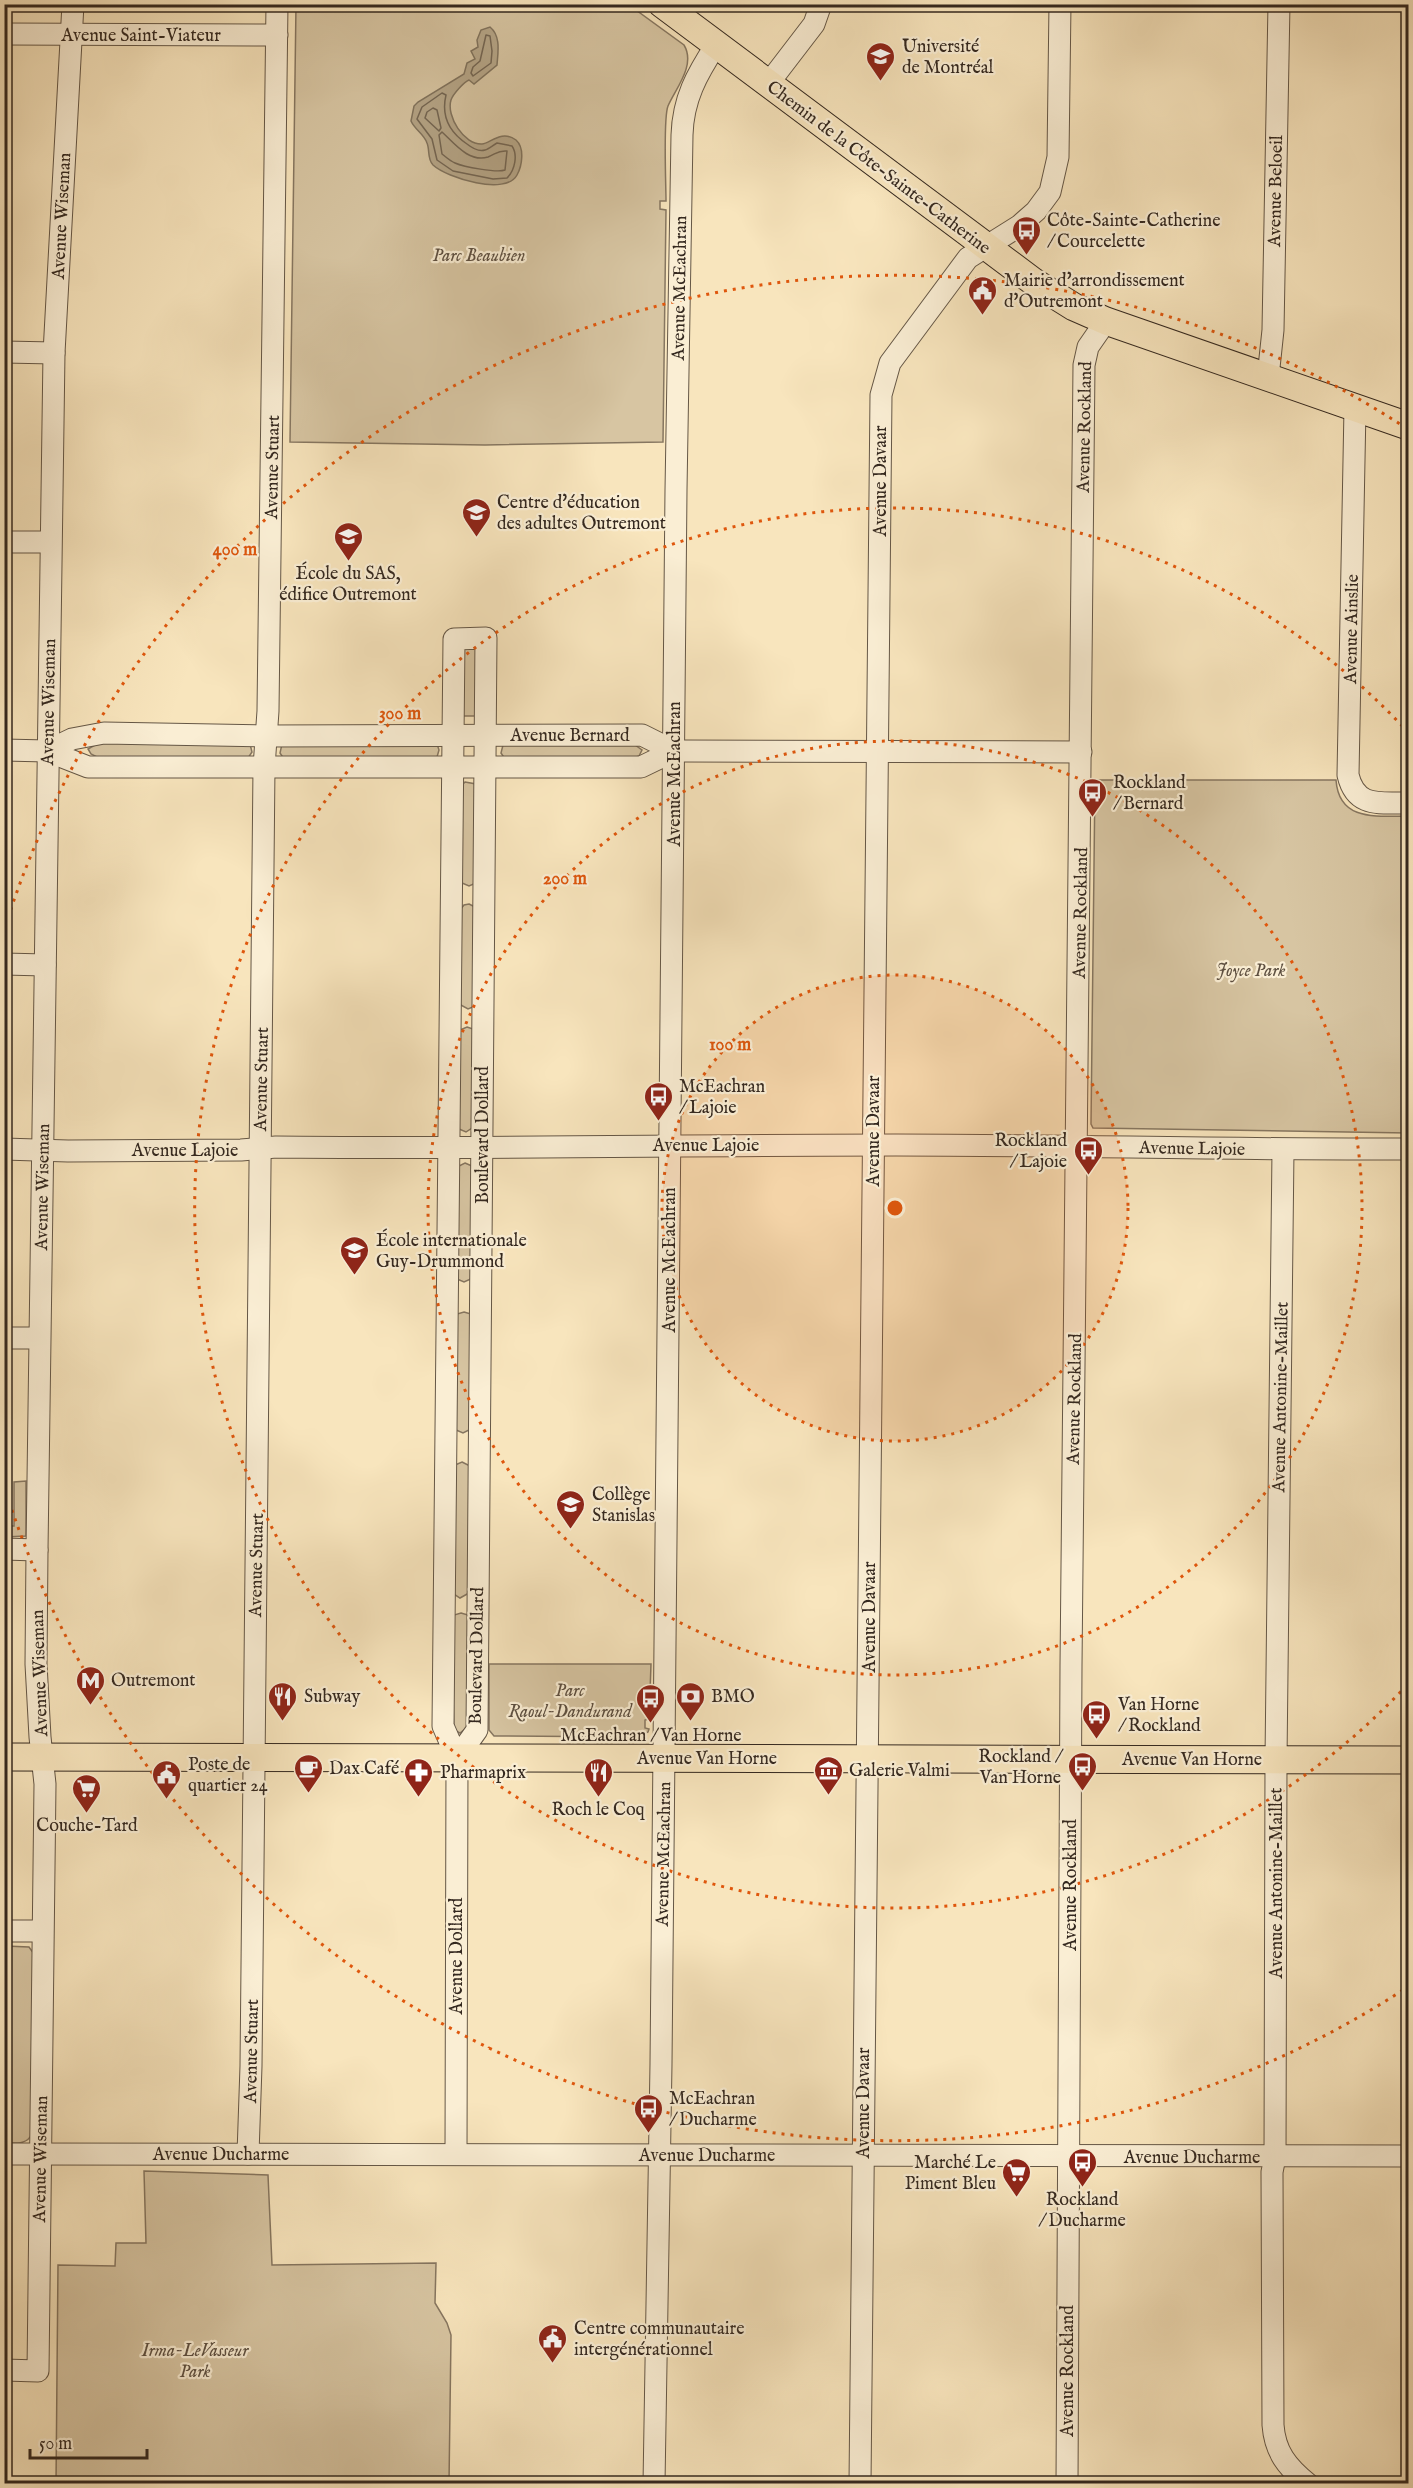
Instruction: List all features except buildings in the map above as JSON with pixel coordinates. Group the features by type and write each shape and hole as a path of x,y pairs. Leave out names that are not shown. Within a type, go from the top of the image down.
{"main road":[{"name":"Chemin de la Côte-Sainte-Catherine","path":"662,4 1055,296 1106,321 1408,426"},
{"name":"Avenue Van Horne","path":"4,1757 1408,1760"}],"street":[{"name":"Avenue Wiseman","path":"4,2370 38,2371 45,1784 36,1664 50,542 54,353 73,4"},
{"name":"Avenue Stuart","path":"248,2154 251,2066 264,767 268,711 277,4"},
{"path":"768,84 814,24 821,4"},
{"name":"Avenue Davaar","path":"860,2484 881,388 890,363 968,258 1016,229 1044,202 1054,183 1058,158 1060,4"},
{"name":"Avenue Beloeil","path":"1268,377 1273,330 1279,4"},
{"name":"Avenue Saint-Viateur","path":"4,34 277,35"},
{"name":"Avenue McEachran","path":"654,2484 660,2154 669,1145 682,124 690,89 717,45"},
{"name":"Avenue Rockland","path":"1067,2484 1084,359 1088,347 1106,321"},
{"path":"4,352 54,353"},
{"name":"Avenue Ainslie","path":"1355,408 1348,776 1350,785 1358,797 1369,802 1408,803"},
{"path":"4,542 50,542"},
{"name":"Boulevard Dollard","path":"486,638 477,1730 457,1758 443,1726 454,639 486,638"},
{"name":"Avenue Bernard","path":"47,751 72,739 104,733 266,736 642,735 674,752"},
{"name":"Avenue Bernard","path":"4,750 47,751 88,767 641,767 674,752"},
{"path":"674,752 1081,752"},
{"path":"4,964 45,965"},
{"name":"Avenue Lajoie","path":"4,1149 669,1145 1408,1149"},
{"name":"Avenue Antonine-Maillet","path":"1283,1150 1276,1760 1275,2157 1272,2172 1273,2425 1276,2446 1288,2467 1308,2484"},
{"path":"4,1338 39,1338"},
{"path":"4,1550 37,1550"},
{"name":"Avenue Dollard","path":"456,2154 457,1758"},
{"path":"4,1931 42,1931"},
{"name":"Avenue Ducharme","path":"4,2154 1408,2156"}],"green space":[{"name":"Parc Beaubien","path":"296,5 629,5 684,45 688,60 684,76 666,113 666,201 660,201 660,209 666,210 663,442 485,445 290,442"},
{"path":"476,645 479,716 463,716 464,649"},
{"path":"102,741 250,744 252,752 248,758 97,757 91,754 88,749"},
{"path":"282,744 437,744 439,750 437,757 284,759 280,753"},
{"path":"503,745 635,745 642,750 639,756 633,758 505,759 501,753"},
{"name":"Joyce Park","path":"1095,780 1336,780 1339,794 1352,810 1372,816 1408,816 1408,1133 1093,1128 1091,1124"},
{"path":"465,782 476,784 476,883 469,886 462,883 462,785"},
{"path":"469,904 477,908 473,1007 468,1009 459,1004 460,910 464,905"},
{"path":"467,1027 473,1029 475,1126 466,1132 459,1129 460,1030"},
{"path":"465,1163 472,1166 473,1278 464,1282 457,1279 459,1166"},
{"path":"464,1312 471,1314 471,1429 463,1433 456,1430 457,1314"},
{"path":"462,1462 470,1466 469,1593 460,1598 454,1594 455,1465"},
{"path":"26,1481 26,1536 5,1537 5,1526 14,1526 14,1482"},
{"path":"461,1613 468,1615 470,1725 460,1733 454,1730 451,1622 454,1615"},
{"name":"Parc Raoul-Dandurand","path":"489,1664 651,1664 649,1719 645,1720 645,1728 649,1729 648,1732 637,1737 494,1736 489,1730"},
{"path":"5,1946 29,1947 34,1954 32,2134 24,2142 17,2143 5,2143"},
{"name":"Irma-LeVasseur Park","path":"144,2171 268,2175 272,2265 436,2263 435,2303 451,2335 449,2483 56,2483 58,2265 115,2266 116,2243 146,2243"}],"water":[{"path":"490,27 497,40 497,65 474,84 469,80 464,83 452,98 450,107 458,128 469,140 482,144 505,136 519,143 522,157 519,171 511,181 501,184 476,183 440,170 431,163 426,140 411,121 414,106 418,102 464,74 467,63 475,59 471,51 478,47 477,40 481,30"}],"place":[{"name":"Université de Montréal","path":"881,82"},
{"name":"Côte-Sainte-Catherine / Courcelette","path":"1026,256"},
{"name":"Mairie d'arrondissement d'Outremont","path":"983,316"},
{"name":"Centre d'éducation des adultes Outremont","path":"476,538"},
{"name":"École du SAS, édifice Outremont","path":"348,562"},
{"name":"Rockland / Bernard","path":"1092,818"},
{"name":"McEachran / Lajoie","path":"658,1122"},
{"name":"Rockland / Lajoie","path":"1088,1176"},
{"name":"École internationale Guy-Drummond","path":"355,1276"},
{"name":"Collège Stanislas","path":"571,1530"},
{"name":"Outremont","path":"90,1706"},
{"name":"Subway","path":"283,1722"},
{"name":"BMO","path":"690,1722"},
{"name":"McEachran / Van Horne","path":"651,1724"},
{"name":"Van Horne / Rockland","path":"1097,1740"},
{"name":"Rockland / Van Horne","path":"1082,1792"},
{"name":"Dax Café","path":"308,1794"},
{"name":"Galerie Valmi","path":"828,1796"},
{"name":"Pharmaprix","path":"419,1798"},
{"name":"Roch le Coq","path":"598,1798"},
{"name":"Poste de quartier 24","path":"167,1800"},
{"name":"Couche-Tard","path":"87,1814"},
{"name":"McEachran / Ducharme","path":"648,2134"},
{"name":"Rockland / Ducharme","path":"1082,2188"},
{"name":"Marché Le Piment Bleu","path":"1017,2198"},
{"name":"Centre communautaire intergénérationnel","path":"553,2364"}]}
